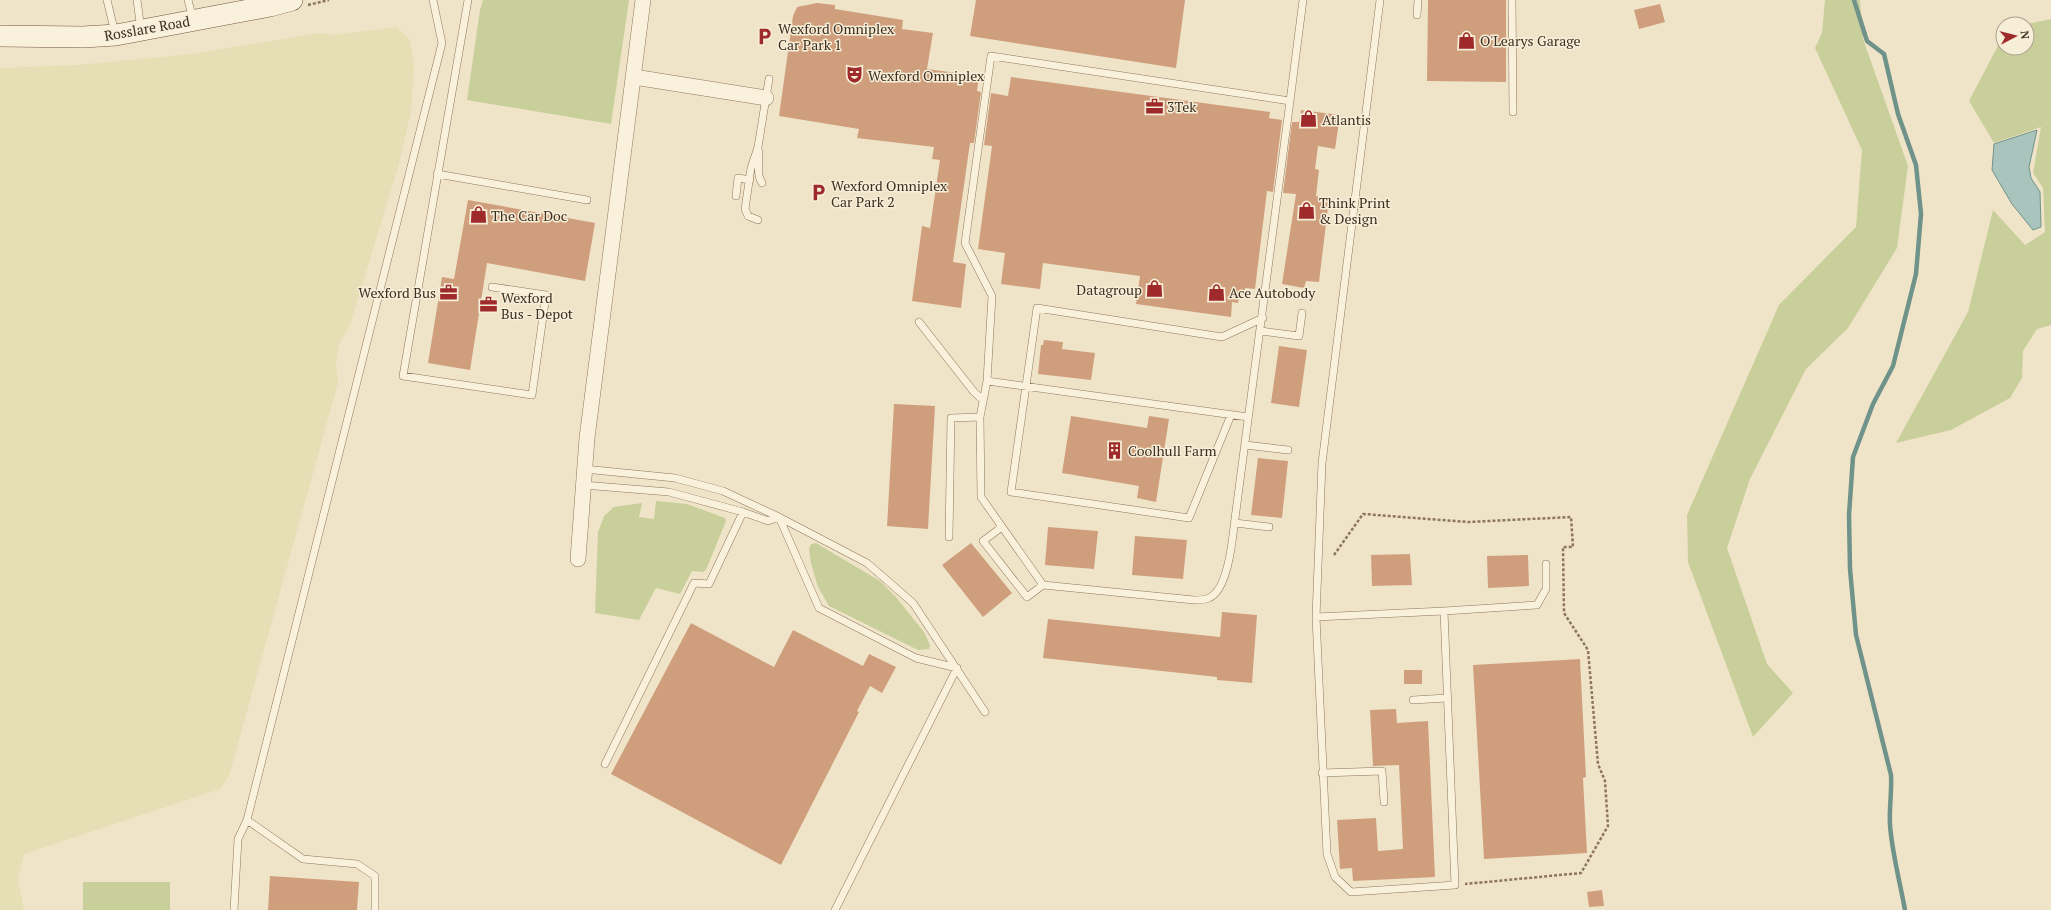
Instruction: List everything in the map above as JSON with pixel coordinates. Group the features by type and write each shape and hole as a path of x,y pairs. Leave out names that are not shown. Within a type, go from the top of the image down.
{"main road":[{"name":"Rosslare Road","path":"0,36 83,37 116,35 141,30 190,10 285,1"}],"street":[{"path":"578,559 587,438 643,0"},
{"path":"634,77 766,98"}],"lane":[{"path":"107,0 116,35"},
{"path":"137,0 141,30"},
{"path":"234,910 238,839 246,820 442,43 433,0"},
{"path":"468,0 437,174 404,376 532,395 546,295 492,287"},
{"path":"1002,527 983,541 1027,597 1043,585 1194,600 1210,598 1222,587 1228,563 1261,331 1303,0"},
{"path":"1380,0 1322,463 1316,617 1322,773 1328,854 1335,877 1351,892 1455,884 1444,611"},
{"path":"1417,15 1418,0"},
{"path":"1512,0 1513,112"},
{"path":"1043,585 981,497 980,417 982,399 987,381 992,296 965,243 991,56 1290,101"},
{"path":"758,220 748,216 745,209 753,158 758,147 769,79"},
{"path":"758,147 760,156 758,175 762,183"},
{"path":"437,174 587,200"},
{"path":"736,196 738,178 750,180"},
{"path":"1231,415 1189,518 1011,492 1037,308 1222,337 1262,318"},
{"path":"1261,331 1299,336 1302,313"},
{"path":"919,322 974,392 982,399"},
{"path":"987,381 1248,417"},
{"path":"949,537 951,418 980,417"},
{"path":"1245,445 1288,450"},
{"path":"584,469 675,478 723,491 779,517 867,563 913,602 985,712"},
{"path":"583,485 669,492 743,512 768,521 779,517"},
{"path":"605,764 694,583 709,584 743,512"},
{"path":"779,517 819,608 916,658 957,668"},
{"path":"1234,523 1269,527"},
{"path":"1316,617 1537,605 1546,588 1546,564"},
{"path":"835,910 957,668"},
{"path":"1413,700 1447,698"},
{"path":"1322,773 1382,771 1384,802"},
{"path":"246,820 303,859 357,864 375,876 375,910"}],"path":[{"path":"1334,555 1364,514 1468,522 1571,517 1573,547 1563,547 1564,613 1588,650 1598,764 1605,781 1608,826 1581,873 1455,884"}],"shaded area":[{"path":"397,27 410,40 414,66 411,112 399,164 351,322 339,345 336,364 338,383 229,776 220,789 24,854 18,879 24,910 0,910 0,68 77,65 191,54 319,33 333,35"}],"green space":[{"path":"483,0 629,0 611,124 467,100 480,10"},
{"path":"1825,0 1860,0 1863,39 1908,166 1897,248 1848,328 1806,369 1750,479 1727,548 1767,664 1793,693 1753,737 1688,562 1687,515 1779,305 1856,227 1862,150 1815,48 1822,33"},
{"path":"2051,19 2051,325 2037,329 2023,351 2022,378 2010,398 1951,430 1896,443 1968,312 1993,210 2025,245 2045,232 2043,188 2033,173 2041,127 1994,143 1969,101 1995,51 1995,56 2035,56 2035,22"},
{"path":"656,501 687,504 725,518 726,521 706,570 703,572 692,571 680,594 656,588 639,620 595,613 598,532 604,516 614,507 642,503 639,517 654,519"},
{"path":"816,543 880,581 895,596 924,632 930,645 929,649 918,650 829,606 818,587 811,563 809,549 811,544"},
{"path":"83,882 170,882 170,910 83,910"}],"water":[{"path":"2037,130 2029,167 2031,178 2040,192 2041,227 2033,230 2012,204 1992,170 1994,144"}],"building":[{"path":"976,0 1185,0 1176,68 970,36"},
{"name":"O'Learys Garage","path":"1428,0 1506,0 1506,82 1427,81"},
{"name":"Wexford Omniplex","path":"817,3 835,5 835,9 903,20 902,29 933,33 927,69 979,76 977,91 981,92 974,143 970,143 953,262 966,264 961,308 912,301 922,226 930,228 940,160 932,159 934,147 857,138 859,129 779,116 793,16 797,7"},
{"path":"1660,4 1665,22 1639,29 1634,10"},
{"path":"1011,77 1270,112 1269,118 1282,120 1273,192 1267,191 1255,289 1245,288 1244,295 1240,294 1238,303 1232,302 1231,317 1136,304 1140,276 1043,263 1040,289 1001,284 1005,253 978,249 992,146 984,145 991,93 1008,96"},
{"path":"1301,110 1340,115 1335,149 1318,146 1315,169 1319,170 1316,196 1329,199 1319,282 1306,281 1304,288 1282,284 1296,194 1283,193 1292,122 1299,122"},
{"path":"468,200 595,223 585,281 487,263 470,370 428,363 442,277 454,279"},
{"path":"1044,340 1063,342 1062,349 1095,353 1091,380 1038,374 1041,345 1043,345"},
{"path":"1279,346 1307,350 1299,407 1271,403"},
{"path":"894,404 935,406 928,529 887,526"},
{"name":"Coolhull Farm","path":"1071,416 1147,428 1149,416 1169,419 1156,502 1137,498 1139,486 1062,473"},
{"path":"1258,458 1288,461 1282,518 1251,515"},
{"path":"1048,527 1098,531 1094,569 1045,565"},
{"path":"1135,536 1187,540 1183,579 1132,575"},
{"path":"971,543 1012,593 983,617 942,565"},
{"path":"1410,554 1412,585 1372,586 1371,555"},
{"path":"1528,555 1529,586 1488,588 1487,556"},
{"path":"1222,612 1257,615 1252,683 1217,680 1217,677 1043,658 1048,619 1220,637"},
{"path":"691,623 774,667 793,630 863,666 869,654 896,667 882,693 870,686 857,711 859,712 781,865 611,774"},
{"path":"1580,659 1586,777 1583,778 1587,853 1484,859 1473,665"},
{"path":"1404,670 1422,670 1422,684 1404,684"},
{"path":"1396,709 1397,723 1428,721 1435,877 1353,881 1352,868 1340,869 1337,820 1376,818 1378,851 1403,849 1399,765 1373,766 1370,710"},
{"path":"270,876 359,882 357,910 268,910"},
{"path":"1602,890 1604,906 1589,907 1587,892"}],"waterway":[{"path":"1854,0 1867,41 1884,54 1898,114 1916,165 1921,214 1916,274 1893,366 1873,404 1853,457 1849,515 1850,569 1856,635 1891,775 1891,836 1905,910"}],"place":[{"name":"Wexford Omniplex Car Park 1","path":"765,36"},
{"name":"O'Learys Garage","path":"1467,40"},
{"name":"Wexford Omniplex","path":"855,75"},
{"name":"3Tek","path":"1154,106"},
{"name":"Atlantis","path":"1309,119"},
{"name":"Wexford Omniplex Car Park 2","path":"818,193"},
{"name":"Think Print & Design","path":"1306,210"},
{"name":"The Car Doc","path":"478,215"},
{"name":"Datagroup","path":"1155,289"},
{"name":"Wexford Bus","path":"449,292"},
{"name":"Ace Autobody","path":"1216,292"},
{"name":"Wexford Bus - Depot","path":"488,305"},
{"name":"Coolhull Farm","path":"1115,450"}]}
